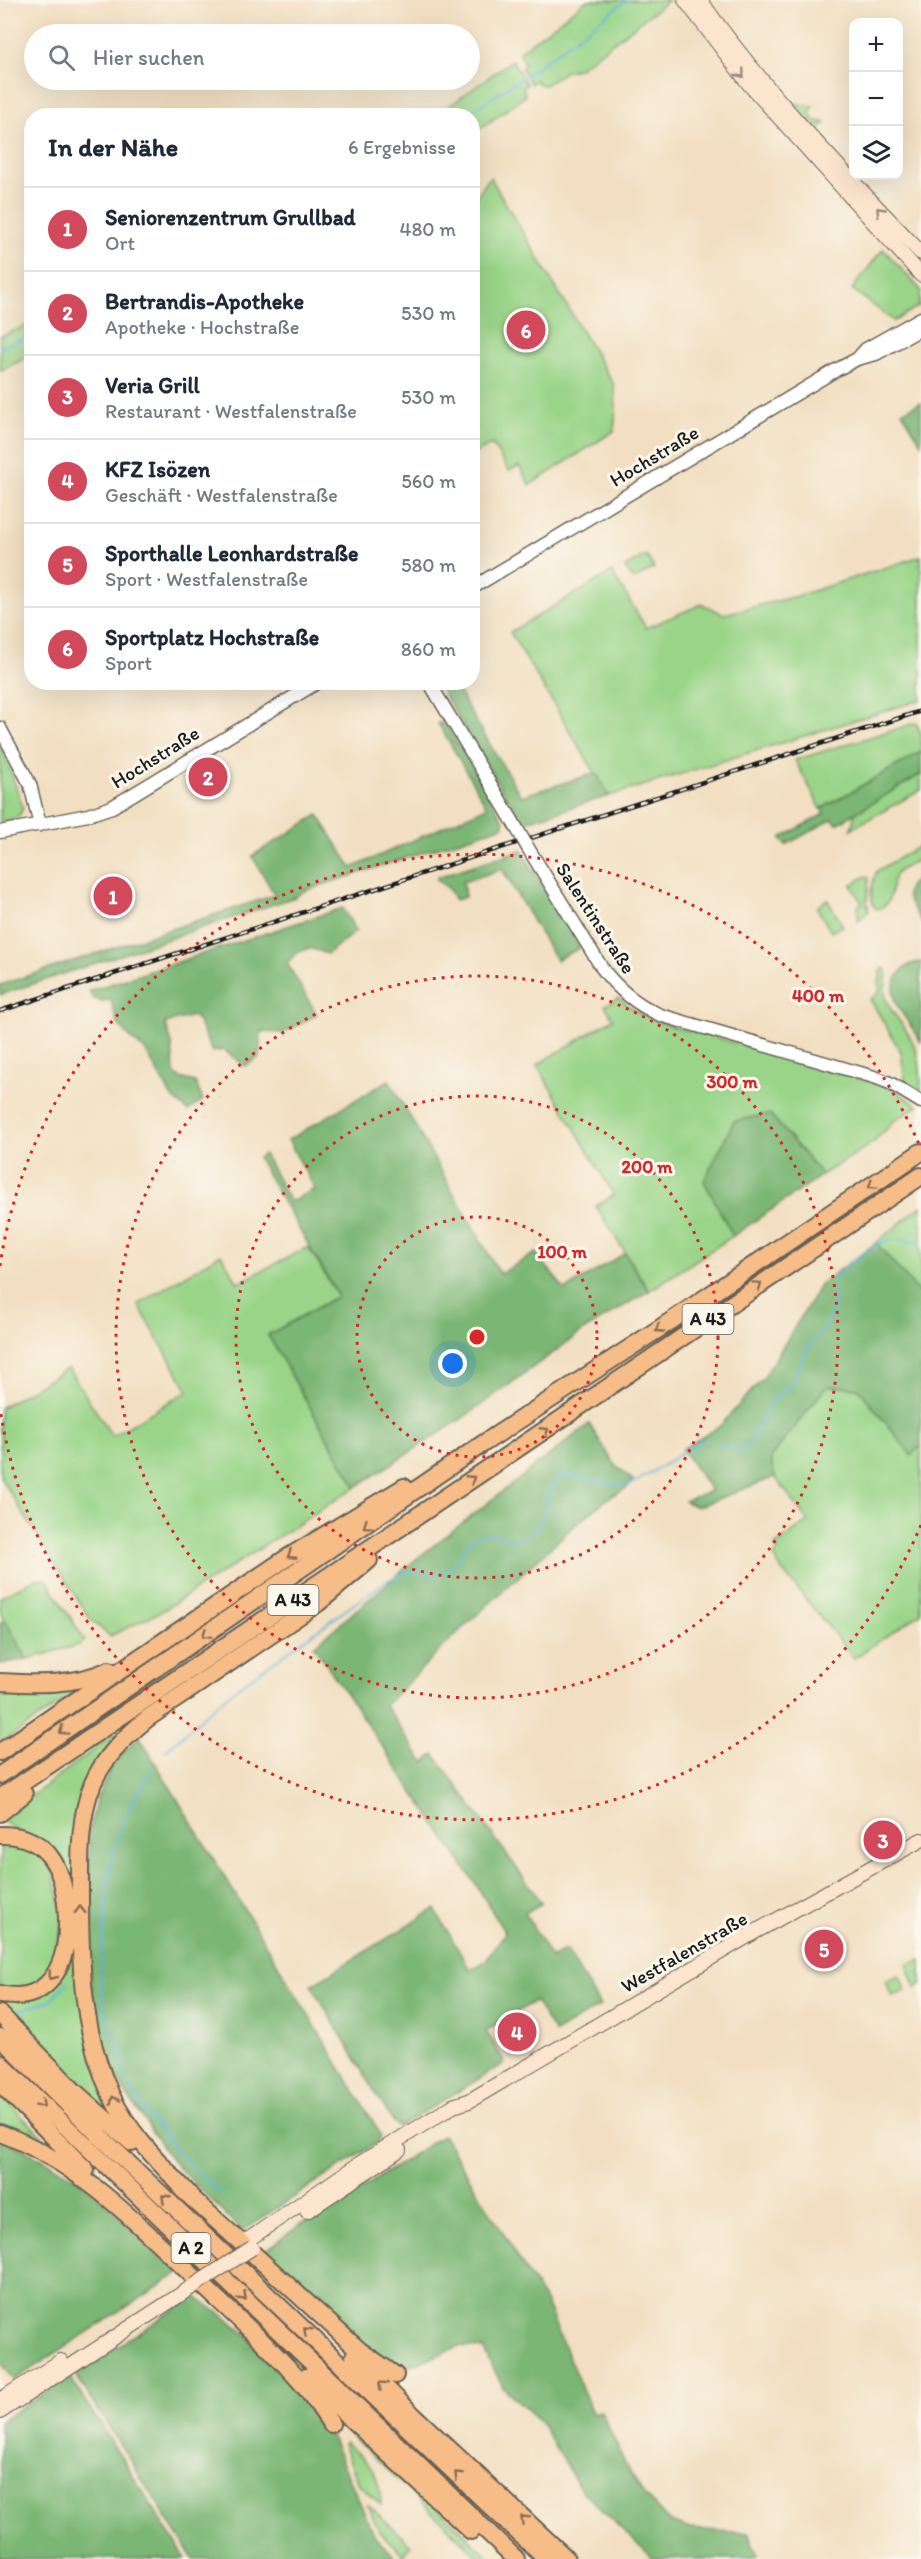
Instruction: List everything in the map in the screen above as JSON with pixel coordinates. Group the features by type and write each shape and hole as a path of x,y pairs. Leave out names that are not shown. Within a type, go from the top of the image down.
{"highway":[{"name":"A 43","path":"0,1775 112,1680 309,1565 484,1443 664,1326 921,1152"},
{"name":"A 43","path":"0,1798 123,1715 144,1711 446,1495 551,1427 921,1176"},
{"path":"0,1752 112,1680 153,1648 333,1528 484,1443"},
{"path":"0,1682 44,1685 78,1680 112,1680"},
{"path":"144,1711 130,1733 106,1760 93,1781 82,1824 80,1920 82,1995 96,2059 124,2119 137,2139 189,2194"},
{"path":"0,1813 50,1772 63,1756"},
{"path":"0,1835 14,1834 28,1840 50,1856 62,1876 67,1924 66,1949 62,1961 48,1983 26,1994 0,1994"},
{"path":"0,2014 75,2092 189,2194 280,2280 359,2350 395,2375"},
{"name":"A 2","path":"0,2037 106,2142 546,2559"},
{"name":"A 2","path":"0,2063 516,2559"},
{"path":"0,2083 158,2243"},
{"path":"0,2133 33,2147 79,2174 111,2199 233,2314 304,2386 331,2424"},
{"path":"280,2280 390,2393 567,2559"},
{"path":"233,2314 332,2400 500,2559"}],"main road":[{"path":"685,0 770,108 921,275"},
{"path":"700,0 784,106 921,253"},
{"name":"Westfalenstraße","path":"191,2281 459,2113 469,2102 734,1945 921,1840"},
{"path":"0,2400 191,2281"},
{"path":"0,2412 191,2281"}],"street":[{"name":"Hochstraße","path":"857,359 866,349 921,318"},
{"name":"Hochstraße","path":"480,583 857,359 876,354 921,329"},
{"name":"Hochstraße","path":"0,832 88,815 112,807 305,690"},
{"name":"Salentinstraße","path":"434,690 528,848 612,982 642,1006 660,1015 874,1077 890,1083 921,1102"},
{"path":"0,728 30,784 40,825"}],"green space":[{"path":"587,0 669,0 578,69 566,71 545,85 539,84 536,80 531,84 521,67 525,64 519,52"},
{"path":"512,60 527,85 523,87 525,96 480,129 480,108 447,108 471,90 480,90 480,83"},
{"path":"794,103 813,106 810,113 813,120 826,123 817,130"},
{"path":"490,177 614,385 616,408 614,431 530,485 519,466 509,471 492,444 480,451 480,192"},
{"path":"883,249 921,290 919,306 894,321 852,289"},
{"path":"24,327 24,359 0,371 0,336"},
{"path":"921,402 921,443 902,412"},
{"path":"646,555 654,568 633,580 625,567"},
{"path":"921,556 921,700 609,796 510,632 612,572 646,628 702,604 724,614 797,596"},
{"path":"441,690 457,690 521,796 596,773 609,796 524,822 519,818"},
{"path":"438,723 445,723 504,821 504,826 304,891 295,897 0,995 0,985 275,895 252,856 318,815 352,868 487,807"},
{"path":"916,723 921,733 921,752 821,809 795,760"},
{"path":"2,747 23,807 18,817 0,822 0,748"},
{"path":"921,752 921,774 837,824 832,819 786,845 781,838 824,814 821,809"},
{"path":"921,774 921,790 851,829 855,813"},
{"path":"921,845 921,858 896,874 887,903 876,909 871,895 877,871"},
{"path":"521,850 580,948 556,960 502,869 463,882 465,897 455,900 448,888 438,881 437,877"},
{"path":"866,876 869,878 867,902 869,911 858,921 858,906 862,903 851,885"},
{"path":"921,877 921,921 907,892 913,882"},
{"path":"827,899 843,926 831,932 817,908"},
{"path":"343,908 356,931 327,954 310,948 296,953 287,963 317,1015 283,1033 261,1032 259,1057 245,1066 224,1050 212,1052 198,1021 193,1016 165,1023 172,1044 174,1073 180,1078 195,1082 203,1100 188,1111 171,1096 145,1050 132,1040 117,1023 111,1000 100,1001 93,998 89,991"},
{"path":"921,962 921,1043 900,1011 894,994 894,985 902,970 910,964"},
{"path":"884,968 887,1000 917,1053 921,1091 905,1081 901,1052 870,999 879,993 880,971"},
{"path":"619,998 657,1021 892,1088 918,1106 894,1121 874,1142 822,1175 770,1114 704,1181 733,1236 649,1291 596,1206 614,1195 537,1065 613,1019 605,1005"},
{"path":"389,1080 500,1274 536,1253 565,1290 625,1253 649,1291 586,1329 463,1418 356,1487 268,1335 338,1296 258,1158 264,1154 290,1202 315,1189 288,1140"},
{"path":"770,1114 822,1175 733,1236 704,1181 734,1121"},
{"path":"921,1206 921,1295 876,1243"},
{"path":"876,1243 921,1295 921,1446 911,1455 858,1388 827,1386 770,1458 775,1477 697,1507 684,1501 711,1491 682,1449 719,1427 765,1376 821,1284"},
{"path":"308,1247 338,1296 268,1335 356,1487 162,1611 110,1636 91,1620 0,1477 0,1408 68,1368 112,1436 188,1391 138,1304 221,1254 238,1283"},
{"path":"827,1386 858,1388 911,1454 921,1446 921,1613 854,1658 781,1569 774,1556 778,1550 775,1546 808,1521 775,1477 770,1458"},
{"path":"589,1424 615,1465 633,1480 626,1489 611,1496 574,1526 457,1633 385,1706 424,1763 434,1754 542,1903 525,1913 551,1958 566,1949 600,2006 555,2033 535,2001 486,2031 505,2063 399,2127 393,2122 311,1985 435,1909 470,1970 485,1961 505,1933 477,1886 314,1646 415,1560"},
{"path":"37,1578 47,1580 85,1641 27,1659 0,1611 0,1597"},
{"path":"5,1620 27,1659 0,1664 0,1623"},
{"path":"75,1687 81,1689 0,1744 0,1688"},
{"path":"116,1733 118,1736 92,1771 75,1971 126,2131 0,2004 0,1998 48,1988 70,1887 17,1831 1,1819"},
{"path":"139,1736 380,2136 378,2142 242,2231 172,2161 125,2092 104,2052 96,2023 89,1964 89,1834 96,1800 113,1764"},
{"path":"0,1839 23,1843 50,1862 64,1917 52,1972 27,1990 0,1988"},
{"path":"921,1959 921,1985 916,1987 907,1965"},
{"path":"899,1975 906,1991 892,1996 886,1981"},
{"path":"0,2095 51,2145 29,2133 0,2126"},
{"path":"443,2135 546,2303 592,2413 601,2411 628,2470 645,2496 670,2522 690,2529 748,2533 758,2555 751,2559 653,2559 581,2490 539,2420 503,2387 483,2349 460,2346 398,2371 383,2362 262,2253 301,2224 320,2216"},
{"path":"0,2137 76,2177 181,2272 14,2380 0,2360"},
{"path":"195,2296 231,2321 286,2371 323,2419 375,2537 393,2555 393,2558 193,2559 75,2374"},
{"path":"70,2377 186,2559 0,2559 0,2421"},
{"path":"327,2404 491,2559 481,2559 334,2419"},
{"path":"345,2442 372,2469 378,2483 381,2505 359,2484 343,2444"},
{"path":"367,2504 411,2545 403,2555 379,2531"}],"waterway":[{"path":"476,108 526,75 627,0"},
{"path":"0,348 24,338"},
{"path":"834,1283 833,1277 864,1253 886,1241 909,1240 921,1246"},
{"path":"716,1443 738,1451 750,1445 768,1405 791,1384 807,1349 829,1322 834,1306 834,1291"},
{"path":"165,1751 227,1695 385,1582 407,1573 443,1573 452,1567 467,1544 478,1536 492,1534 519,1539 530,1534 540,1522 551,1490 559,1477 574,1476 628,1485 653,1472 704,1439 706,1440"},
{"path":"152,1768 125,1816 110,1864 100,1976 105,2013 113,2035 120,2046 123,2071 142,2108 182,2157 223,2195"},
{"path":"13,2015 18,2011 49,2001 68,1982"}],"railway":[{"path":"0,1011 921,711"}],"place":[{"name":"Sportplatz Hochstraße","path":"526,330"},
{"name":"Bertrandis-Apotheke","path":"208,777"},
{"name":"Seniorenzentrum Grullbad","path":"113,896"},
{"name":"Veria Grill","path":"883,1840"},
{"name":"Sporthalle Leonhardstraße","path":"824,1949"},
{"name":"KFZ Isözen","path":"517,2032"}]}
